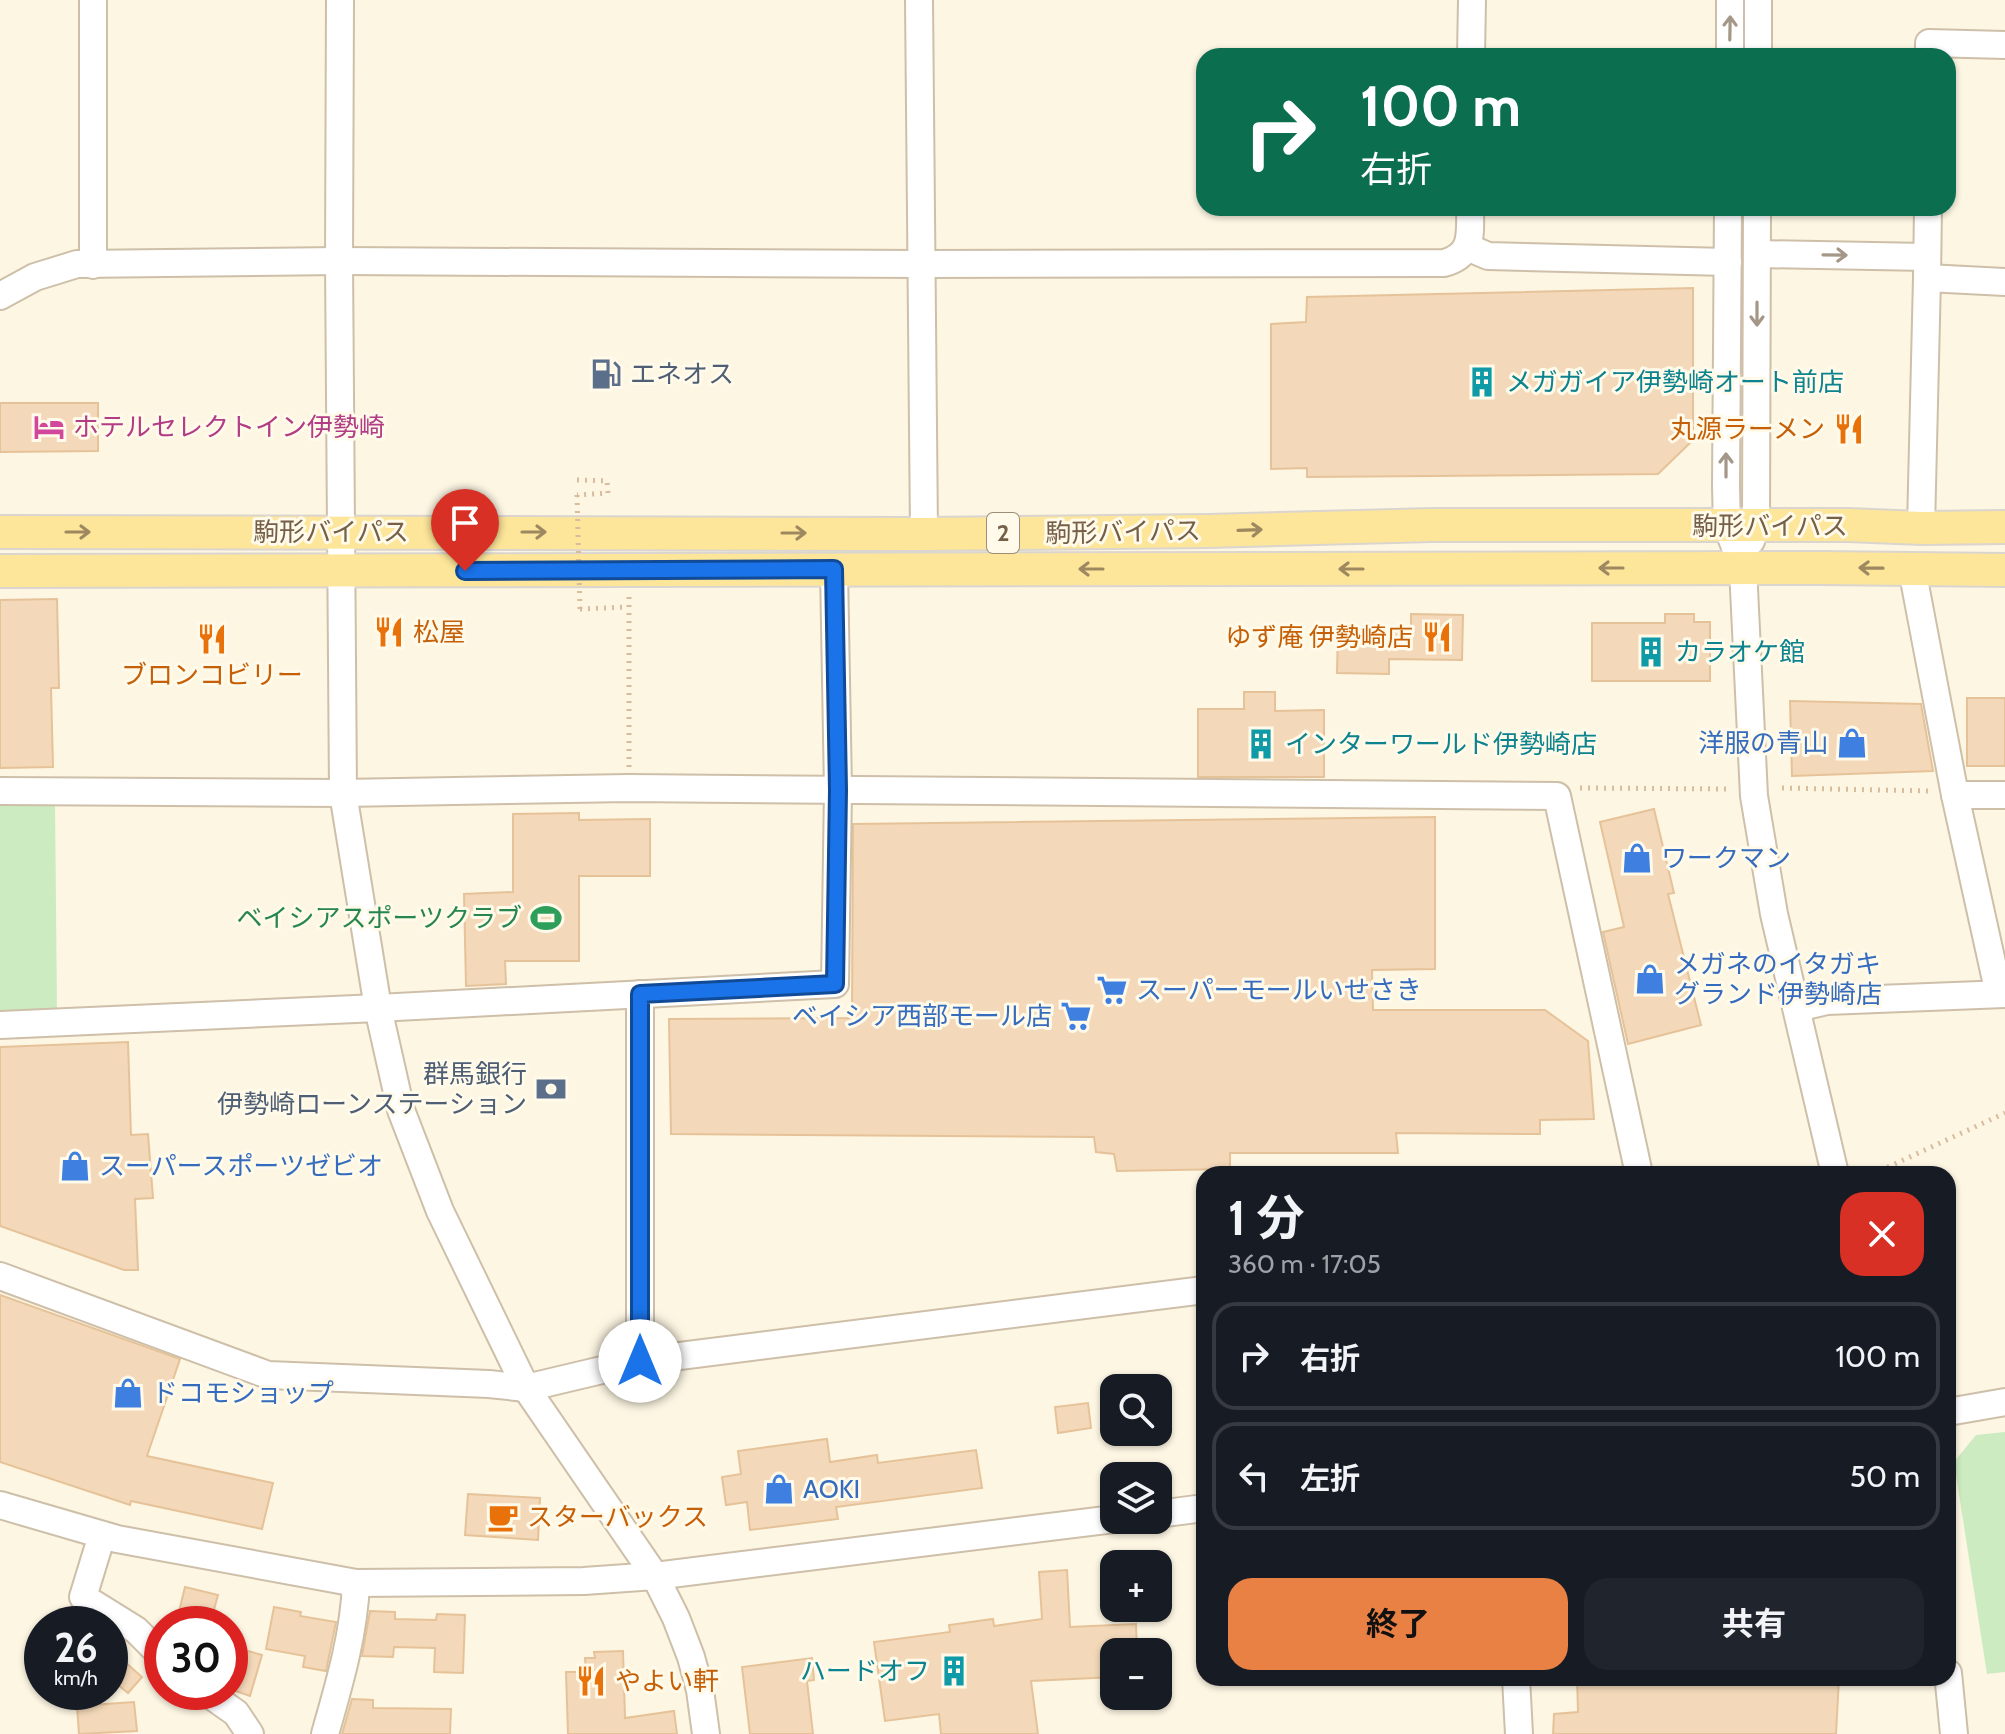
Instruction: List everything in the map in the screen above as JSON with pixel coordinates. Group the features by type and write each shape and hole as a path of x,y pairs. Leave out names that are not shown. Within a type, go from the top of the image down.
{"main road":[{"name":"駒形バイパス","path":"0,532 924,534 1432,525 2005,527"},
{"name":"駒形バイパス","path":"0,571 2005,570"}],"street":[{"path":"93,0 93,265"},
{"path":"340,0 343,793 378,1008 401,1110 440,1211 526,1388 655,1576 691,1657 700,1690 706,1734"},
{"path":"919,0 924,534"},
{"path":"1471,48 1472,0"},
{"path":"1730,0 1730,48"},
{"path":"1758,0 1758,48"},
{"path":"1948,48 2005,45"},
{"path":"0,296 35,277 77,264 339,261 1444,263 1459,257 1467,247 1470,216"},
{"path":"1728,216 1726,486 1742,526"},
{"path":"1757,216 1742,526 1754,796 1774,914 1833,1166"},
{"path":"1921,528 1928,216"},
{"path":"1467,247 1488,256 1728,262"},
{"path":"1757,254 1927,267 2005,282"},
{"path":"0,1025 835,984 838,790 834,569"},
{"path":"1797,1008 1827,1001 2002,994 1955,795 1912,569"},
{"path":"0,791 343,793 629,788 1557,796 1637,1166"},
{"path":"1955,795 2005,795"},
{"path":"640,994 640,1361"},
{"path":"0,1276 268,1375 526,1388 640,1361 1196,1291"},
{"path":"1956,1411 2005,1402"},
{"path":"0,1505 117,1539 356,1583 584,1581 655,1576 1100,1521"},
{"path":"1172,1512 1196,1509"},
{"path":"102,1535 83,1597 144,1638"},
{"path":"325,1734 355,1613 356,1583"},
{"path":"1516,1686 1519,1734"},
{"path":"1949,1686 1954,1734"},
{"path":"232,1710 250,1734"}],"path":[{"path":"577,480 607,481 608,493 577,495 580,609 628,607 629,788"},
{"path":"1557,796 1574,788 1731,789"},
{"path":"1782,788 1941,791 1955,795"},
{"path":"1890,1166 2005,1113"}],"green space":[{"path":"0,802 55,803 57,1011 0,1012"},
{"path":"2005,1432 2005,1672 1987,1674 1956,1475 1956,1460 1976,1435"}],"building":[{"name":"メガガイア伊勢崎オート前店","path":"1693,288 1693,440 1658,474 1307,477 1307,468 1271,469 1271,324 1306,322 1307,297"},
{"name":"ホテルセレクトイン伊勢崎","path":"0,403 98,403 98,451 0,452"},
{"path":"57,599 59,688 51,688 53,767 0,768 0,600"},
{"path":"1411,614 1463,615 1462,660 1389,659 1389,674 1337,673 1338,630 1411,631"},
{"name":"カラオケ館","path":"1665,614 1694,614 1694,622 1710,622 1710,681 1592,681 1592,623 1665,623"},
{"name":"インターワールド伊勢崎店","path":"1244,692 1275,692 1275,711 1324,710 1324,777 1198,777 1198,709 1244,709"},
{"path":"1967,698 2005,698 2005,766 1967,766"},
{"path":"1790,701 1921,704 1933,771 1792,776"},
{"path":"1654,809 1674,893 1668,894 1701,1025 1628,1044 1603,932 1624,927 1600,822"},
{"name":"ベイシアスポーツクラブ","path":"579,813 579,820 650,819 650,876 579,876 579,961 505,961 506,984 466,986 464,894 513,892 513,814"},
{"name":"スーパーモールいせさき","path":"1435,817 1435,969 1372,970 1373,1010 1545,1010 1588,1041 1594,1119 1540,1120 1540,1134 1396,1133 1398,1153 1230,1153 1230,1166 1117,1171 1114,1154 1096,1152 1094,1137 671,1134 669,1019 852,1018 853,824"},
{"name":"スーパースポーツゼビオ","path":"128,1042 131,1135 148,1134 153,1198 135,1199 138,1270 124,1270 0,1226 0,1047"},
{"path":"0,1295 180,1359 147,1456 273,1483 262,1529 131,1501 130,1505 0,1462"},
{"path":"1088,1403 1091,1428 1058,1433 1055,1407"},
{"path":"827,1439 830,1462 877,1455 878,1463 976,1450 982,1488 836,1507 838,1519 750,1530 747,1502 726,1505 722,1477 741,1474 738,1451"},
{"name":"スターバックス","path":"468,1494 540,1498 538,1540 465,1535"},
{"path":"1067,1570 1070,1627 1136,1624 1136,1638 1100,1638 1100,1678 1031,1681 1038,1734 941,1734 939,1714 885,1721 874,1642 950,1632 949,1625 993,1619 994,1626 1042,1619 1039,1572"},
{"path":"185,1587 218,1595 215,1606 180,1606"},
{"path":"274,1607 301,1612 300,1616 336,1622 326,1671 303,1667 305,1656 266,1649"},
{"path":"370,1611 395,1612 395,1619 436,1620 437,1614 465,1615 463,1673 434,1672 435,1648 394,1647 393,1657 362,1656"},
{"path":"248,1651 262,1655 248,1695"},
{"path":"623,1651 625,1718 674,1711 677,1734 568,1734 566,1672 586,1672 585,1658 595,1658 594,1652"},
{"path":"812,1658 814,1680 807,1681 813,1734 750,1734 742,1667"},
{"path":"128,1665 142,1677 128,1693"},
{"path":"1577,1686 1839,1686 1836,1734 1553,1734 1554,1714 1578,1712"},
{"path":"352,1699 373,1700 373,1708 451,1709 450,1734 342,1734"},
{"path":"128,1702 134,1702 137,1731 79,1734 77,1710 128,1710"}],"place":[{"name":"エネオス","path":"606,374"},
{"name":"メガガイア伊勢崎オート前店","path":"1482,382"},
{"name":"ホテルセレクトイン伊勢崎","path":"49,427"},
{"name":"丸源ラーメン","path":"1849,429"},
{"name":"松屋","path":"389,632"},
{"name":"ゆず庵 伊勢崎店","path":"1437,637"},
{"name":"ブロンコビリー","path":"212,639"},
{"name":"カラオケ館","path":"1651,652"},
{"name":"洋服の青山","path":"1852,743"},
{"name":"インターワールド伊勢崎店","path":"1261,744"},
{"name":"ワークマン","path":"1637,858"},
{"name":"ベイシアスポーツクラブ","path":"546,918"},
{"name":"メガネのイタガキ グランド伊勢崎店","path":"1650,979"},
{"name":"スーパーモールいせさき","path":"1112,990"},
{"name":"ベイシア西部モール店","path":"1076,1016"},
{"name":"群馬銀行 伊勢崎ローンステーション","path":"551,1089"},
{"name":"スーパースポーツゼビオ","path":"75,1166"},
{"name":"ドコモショップ","path":"128,1393"},
{"name":"AOKI","path":"779,1489"},
{"name":"スターバックス","path":"503,1517"},
{"name":"ハードオフ","path":"954,1671"},
{"name":"やよい軒","path":"591,1681"}],"route":[{"path":"465,571 834,569 838,790 835,984 640,994 640,1361"}]}
